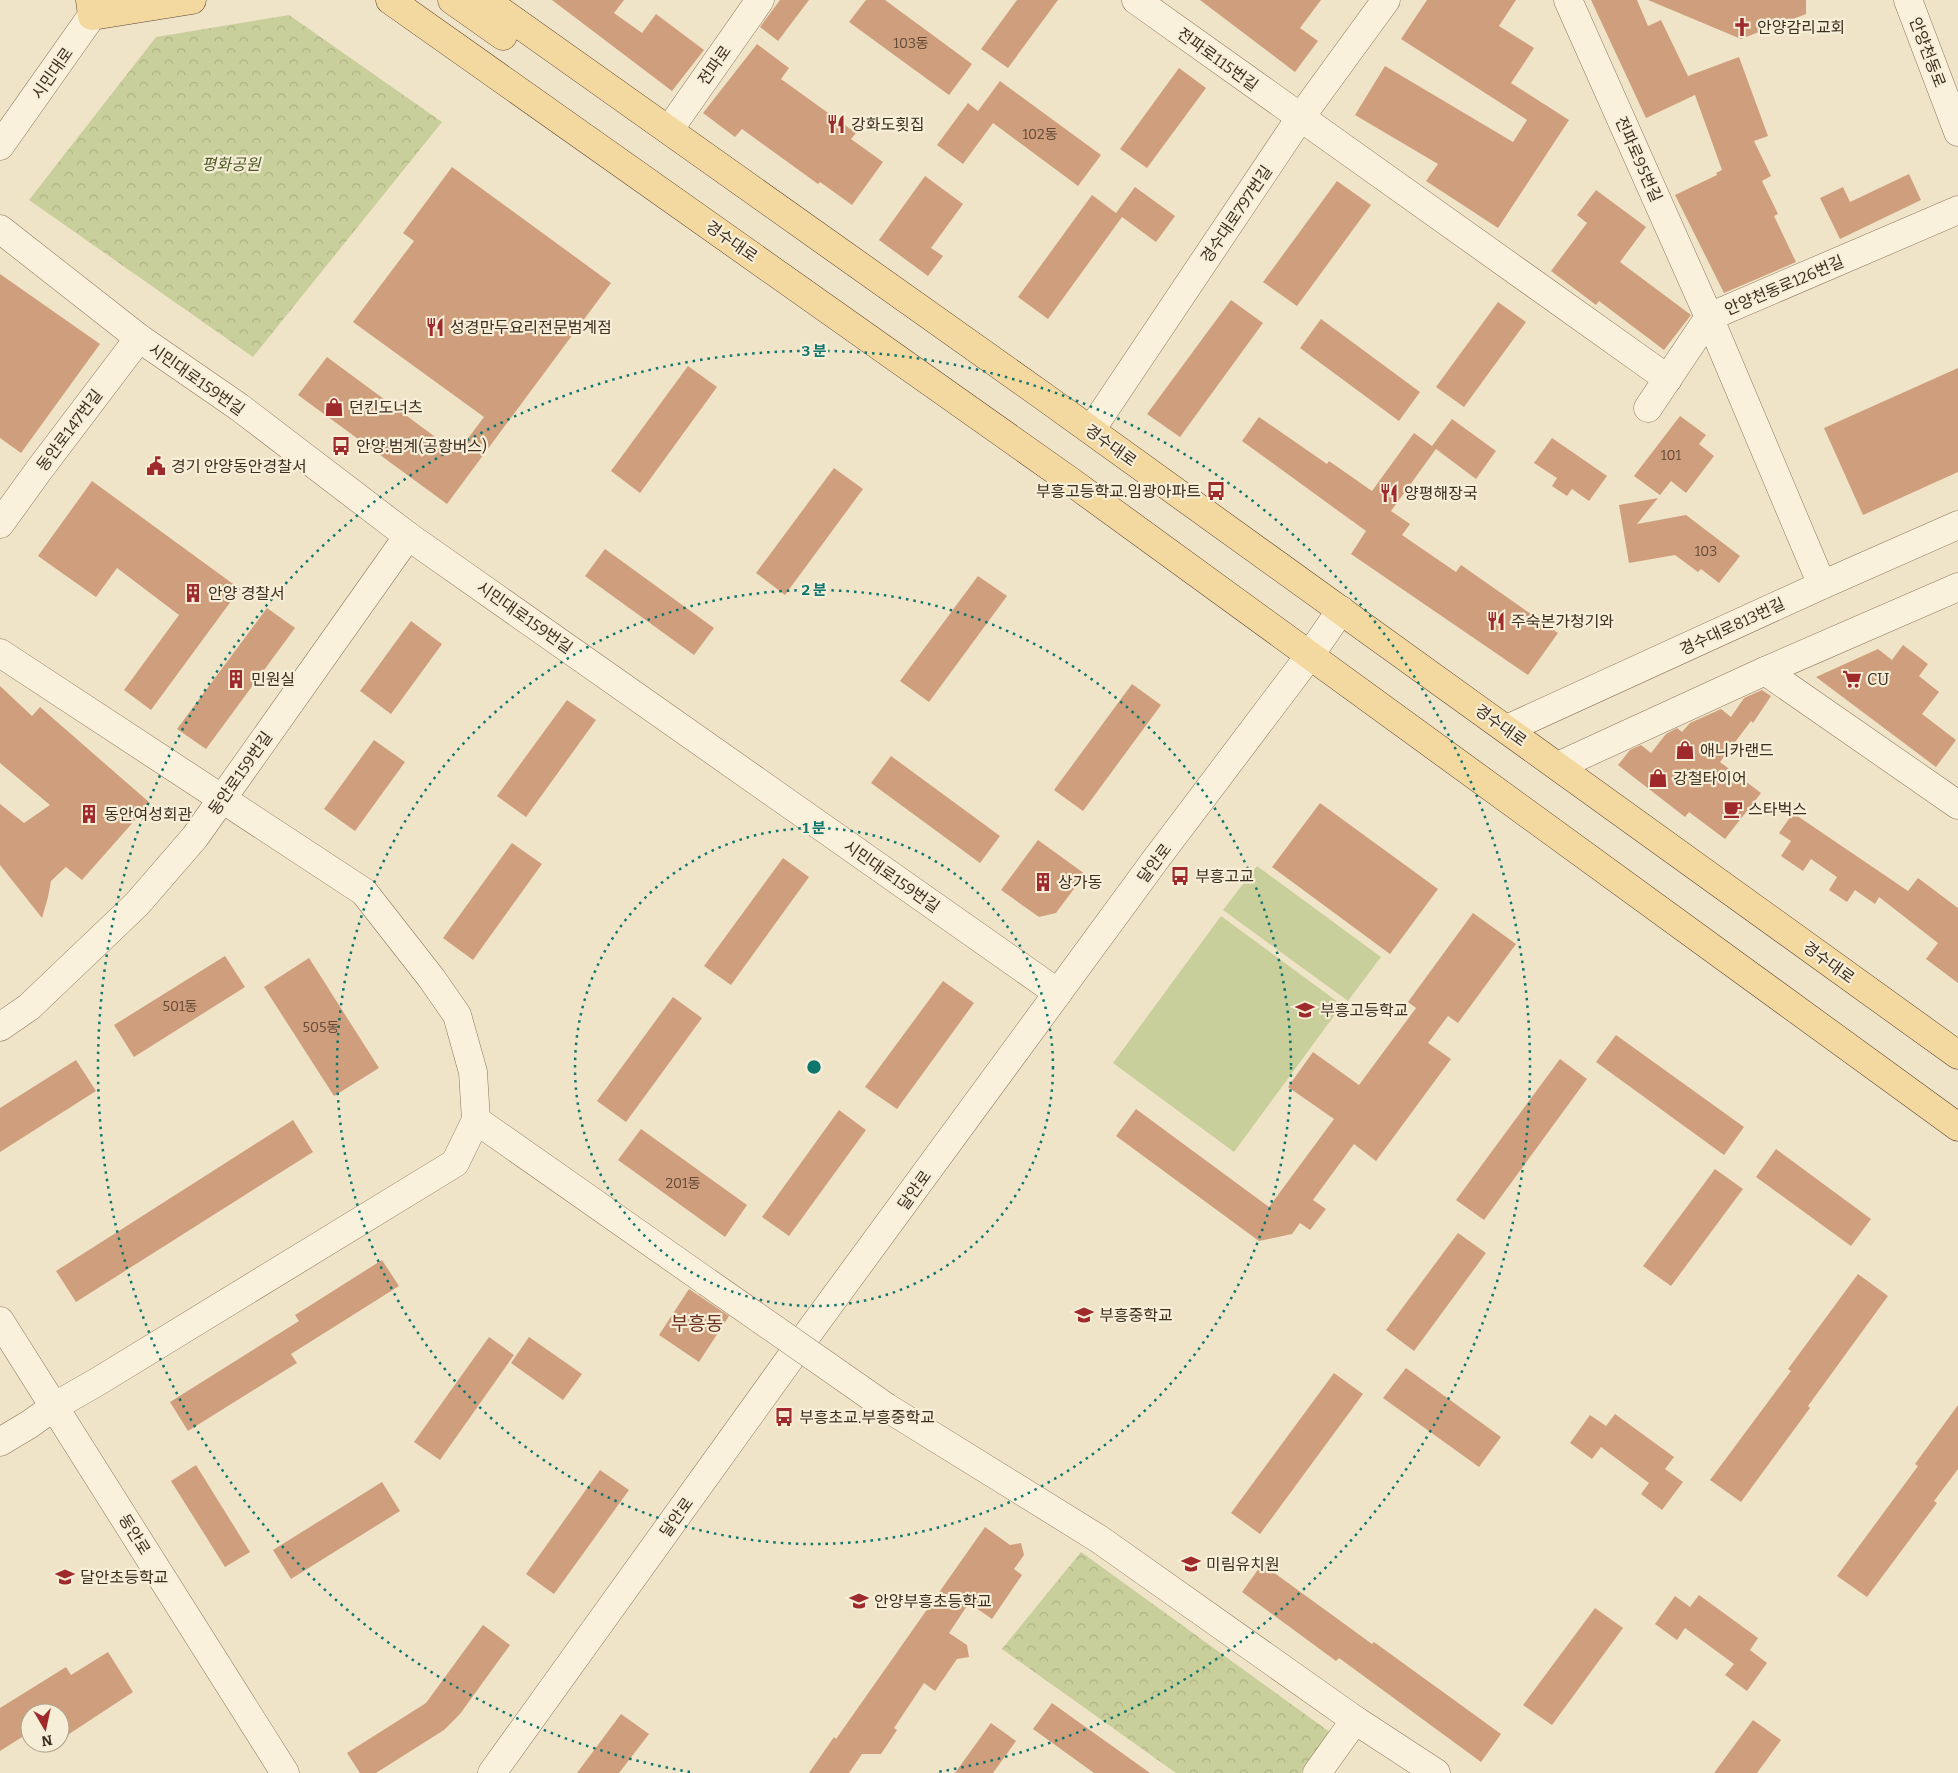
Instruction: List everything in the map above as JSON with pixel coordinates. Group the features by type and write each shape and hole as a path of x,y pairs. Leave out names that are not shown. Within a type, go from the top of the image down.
{"main road":[{"path":"95,5 192,0"},
{"name":"경수대로","path":"390,0 1073,483 1958,1127"},
{"name":"경수대로","path":"418,0 832,292 1073,483"},
{"name":"경수대로","path":"452,0 844,273 1043,396"},
{"name":"경수대로","path":"485,0 1091,430 1958,1055"}],"street":[{"name":"전파로","path":"669,130 760,0"},
{"name":"전파로115번길","path":"1136,0 1668,379"},
{"name":"경수대로797번길","path":"1091,430 1300,118 1386,0"},
{"name":"전파로95번길","path":"1568,0 1710,317 1822,585"},
{"name":"안양천동로","path":"1908,0 1958,132"},
{"name":"시민대로","path":"0,146 95,5"},
{"name":"안양천동로126번길","path":"1648,408 1710,317 1958,210"},
{"name":"시민대로159번길","path":"0,229 139,338 238,407 408,536 1058,993"},
{"name":"동안로147번길","path":"0,524 139,338"},
{"name":"경수대로813번길","path":"1507,729 1958,525"},
{"name":"동안로159번길","path":"0,1027 29,1007 137,904 195,837 408,536"},
{"path":"1558,766 1765,671 1958,587"},
{"name":"달안로","path":"492,1773 759,1401 1058,993 1310,655 1341,610"},
{"path":"0,653 364,892 398,934 457,1015 473,1072 476,1120 455,1162 55,1406 0,1442"},
{"path":"1765,671 1958,805"},
{"path":"476,1120 886,1407 1099,1539 1355,1720 1436,1773"},
{"name":"동안로","path":"0,1321 285,1773"},
{"path":"1317,1773 1355,1720"}],"green space":[{"name":"평화공원","path":"289,15 442,122 253,357 29,200 156,37"},
{"path":"1257,866 1381,957 1348,1001 1223,910"},
{"path":"1221,916 1342,1005 1234,1152 1113,1063"},
{"path":"1081,1552 1331,1733 1301,1773 1176,1773 1002,1649"}],"building":[{"path":"552,0 624,0 614,13 642,33 656,14 704,50 672,91"},
{"path":"780,0 809,0 778,41 760,27"},
{"path":"866,0 885,0 972,64 949,95 849,22"},
{"path":"1017,0 1058,0 1008,68 981,49"},
{"path":"1200,0 1321,0 1300,28 1318,41 1295,72"},
{"path":"1427,0 1516,0 1499,26 1534,48 1511,83 1569,120 1498,228 1426,181 1438,164 1355,115 1385,66 1513,142 1527,120 1401,39"},
{"path":"1591,0 1637,0 1648,26 1661,20 1688,76 1739,57 1768,136 1754,141 1771,176 1762,181 1778,214 1774,216 1796,262 1724,293 1675,195 1717,175 1716,173 1722,170 1695,95 1646,118"},
{"name":"안양감리교회","path":"1648,0 1806,0 1806,14 1741,39"},
{"path":"757,44 789,68 781,79 856,133 851,139 883,162 852,205 820,182 818,184 742,129 735,137 703,113"},
{"path":"1179,68 1206,88 1147,168 1120,149"},
{"path":"1000,81 1101,155 1078,186 993,123 963,164 937,145 968,103 978,111"},
{"path":"452,167 611,283 447,504 298,395 327,357 457,453 484,417 353,322 414,241 403,233"},
{"path":"1909,174 1921,200 1840,239 1820,198 1843,187 1850,202"},
{"path":"925,176 963,204 931,248 943,256 928,276 879,240"},
{"path":"1337,181 1371,205 1297,306 1263,282"},
{"path":"1135,187 1175,216 1156,242 1122,217 1048,319 1018,297 1092,195 1116,213"},
{"path":"1596,190 1646,227 1620,262 1691,315 1664,350 1599,301 1596,305 1551,271 1587,223 1577,215"},
{"path":"0,274 100,344 21,453 0,438"},
{"path":"1231,300 1263,323 1180,437 1147,414"},
{"path":"1498,302 1526,322 1464,407 1436,387"},
{"path":"1321,319 1420,392 1399,421 1300,348"},
{"path":"688,366 717,387 640,493 611,471"},
{"path":"1958,368 1958,472 1863,515 1824,428"},
{"path":"1680,416 1706,435 1699,444 1714,456 1686,493 1671,481 1660,495 1634,476"},
{"path":"1259,417 1327,464 1329,461 1372,491 1414,433 1432,446 1452,419 1496,451 1476,479 1436,449 1391,511 1410,524 1402,535 1456,572 1461,565 1558,633 1528,675 1351,554 1366,531 1242,441"},
{"path":"1552,438 1607,476 1589,501 1572,489 1567,496 1552,486 1557,478 1534,463"},
{"path":"834,468 863,489 785,595 756,573"},
{"name":"안양 경찰서","path":"92,481 240,589 151,710 124,690 179,615 117,568 96,597 38,556"},
{"path":"1658,498 1637,524 1686,515 1740,556 1719,583 1701,569 1698,572 1675,555 1629,563 1619,505"},
{"path":"605,549 714,628 694,655 585,576"},
{"path":"978,576 1007,596 929,702 900,681"},
{"name":"민원실","path":"267,608 295,628 206,749 177,729"},
{"path":"411,621 442,644 391,714 360,691"},
{"path":"1903,645 1928,664 1919,676 1939,692 1922,714 1956,740 1936,767 1816,677 1878,649 1892,660"},
{"path":"1132,684 1161,705 1083,811 1054,790"},
{"name":"동안여성회관","path":"0,686 32,716 40,707 150,803 82,880 66,867 51,881 42,918 0,865 0,804 24,823 50,805 0,763"},
{"path":"1762,690 1771,696 1753,723 1751,721 1720,762 1761,793 1725,839 1689,812 1685,817 1618,765 1630,750 1641,745 1651,753 1666,734 1677,728 1682,732 1690,723 1721,709 1731,717 1744,698"},
{"path":"567,700 596,720 526,817 497,796"},
{"path":"374,740 405,762 355,831 324,809"},
{"path":"891,756 1000,836 980,863 871,783"},
{"path":"1320,803 1438,889 1390,954 1272,867"},
{"path":"1793,813 1908,891 1918,878 1958,908 1958,983 1926,959 1938,943 1879,897 1875,904 1855,890 1847,902 1829,890 1837,877 1811,859 1803,871 1781,856 1791,841 1779,833"},
{"name":"상가동","path":"1038,840 1085,874 1056,913 1039,917 1001,890"},
{"path":"512,843 542,864 473,960 443,938"},
{"path":"783,858 809,877 731,985 704,966"},
{"path":"1473,913 1516,944 1458,1023 1448,1016 1428,1043 1451,1059 1376,1161 1354,1144 1313,1200 1326,1209 1310,1230 1300,1223 1292,1234 1259,1241 1116,1136 1136,1109 1269,1207 1334,1119 1288,1087 1313,1052 1359,1085 1416,1008 1408,1002"},
{"path":"225,956 245,987 134,1057 114,1025"},
{"path":"309,958 379,1068 334,1096 264,987"},
{"path":"943,981 974,1003 897,1109 865,1087"},
{"path":"673,997 702,1018 626,1122 597,1101"},
{"path":"1616,1035 1744,1127 1724,1155 1596,1062"},
{"path":"1560,1059 1587,1079 1484,1220 1456,1200"},
{"path":"76,1060 96,1091 0,1152 0,1108"},
{"path":"839,1110 866,1130 789,1236 762,1217"},
{"path":"293,1120 313,1152 76,1302 56,1271"},
{"path":"641,1129 747,1205 725,1237 618,1160"},
{"path":"1776,1149 1871,1219 1851,1246 1756,1177"},
{"path":"1715,1169 1743,1189 1671,1286 1643,1266"},
{"path":"1458,1233 1486,1253 1414,1351 1386,1330"},
{"path":"382,1260 399,1286 291,1354 297,1363 188,1431 170,1402 299,1321 295,1315"},
{"path":"1858,1274 1888,1296 1808,1406 1810,1408 1741,1502 1710,1480 1791,1371 1788,1369"},
{"path":"689,1289 729,1316 699,1362 659,1335"},
{"path":"489,1337 514,1355 440,1460 414,1442"},
{"path":"529,1337 582,1374 563,1400 511,1363"},
{"path":"1406,1368 1501,1437 1479,1467 1383,1398"},
{"path":"1334,1373 1363,1394 1260,1534 1231,1513"},
{"path":"1958,1405 1958,1469 1934,1501 1937,1503 1867,1597 1837,1576 1918,1466 1915,1464"},
{"path":"1615,1414 1674,1457 1665,1469 1683,1482 1662,1510 1641,1494 1649,1483 1601,1447 1592,1459 1570,1443 1590,1415 1606,1426"},
{"path":"196,1465 250,1552 225,1567 171,1481"},
{"path":"600,1470 629,1490 554,1594 526,1574"},
{"path":"382,1482 400,1511 291,1579 273,1550"},
{"path":"985,1527 1010,1545 1021,1543 1024,1555 1014,1569 1022,1575 992,1619 969,1603 949,1633 967,1645 969,1657 957,1659 935,1691 924,1683 894,1728 897,1730 881,1754 862,1754 849,1773 809,1773 834,1737 836,1739"},
{"path":"1262,1564 1501,1734 1481,1762 1339,1658 1336,1661 1242,1592"},
{"path":"1699,1595 1758,1638 1750,1650 1767,1663 1747,1691 1725,1675 1734,1664 1685,1628 1677,1640 1655,1624 1675,1596 1690,1607"},
{"path":"1595,1608 1623,1628 1552,1725 1523,1705"},
{"path":"483,1625 510,1645 460,1714 444,1730 376,1773 360,1773 347,1753 426,1703"},
{"path":"108,1652 133,1692 70,1733 70,1703 20,1703 20,1738 0,1751 0,1708 66,1667 71,1675"},
{"path":"1052,1703 1150,1773 1094,1773 1033,1729"},
{"path":"621,1714 649,1734 619,1773 577,1773"},
{"path":"1753,1720 1781,1740 1757,1773 1714,1773"},
{"path":"991,1723 1016,1741 993,1773 955,1773"}],"place":[{"name":"안양감리교회","path":"1742,27"},
{"name":"강화도횟집","path":"836,124"},
{"name":"성경만두요리전문범계점","path":"435,327"},
{"name":"던킨도너츠","path":"334,407"},
{"name":"안양.범계(공항버스)","path":"341,446"},
{"name":"경기 안양동안경찰서","path":"156,466"},
{"name":"부흥고등학교.임광아파트","path":"1216,491"},
{"name":"양평해장국","path":"1389,493"},
{"name":"안양 경찰서","path":"193,593"},
{"name":"주숙본가청기와","path":"1496,621"},
{"name":"민원실","path":"236,679"},
{"name":"CU","path":"1852,679"},
{"name":"애니카랜드","path":"1685,750"},
{"name":"강철타이어","path":"1658,778"},
{"name":"스타벅스","path":"1733,809"},
{"name":"동안여성회관","path":"89,814"},
{"name":"부흥고교","path":"1180,876"},
{"name":"상가동","path":"1043,882"},
{"name":"부흥고등학교","path":"1305,1010"},
{"name":"부흥중학교","path":"1084,1315"},
{"name":"부흥초교.부흥중학교","path":"784,1417"},
{"name":"미림유치원","path":"1191,1564"},
{"name":"달안초등학교","path":"65,1577"},
{"name":"안양부흥초등학교","path":"859,1601"}],"district":[{"name":"부흥동","path":"697,1323"}]}
